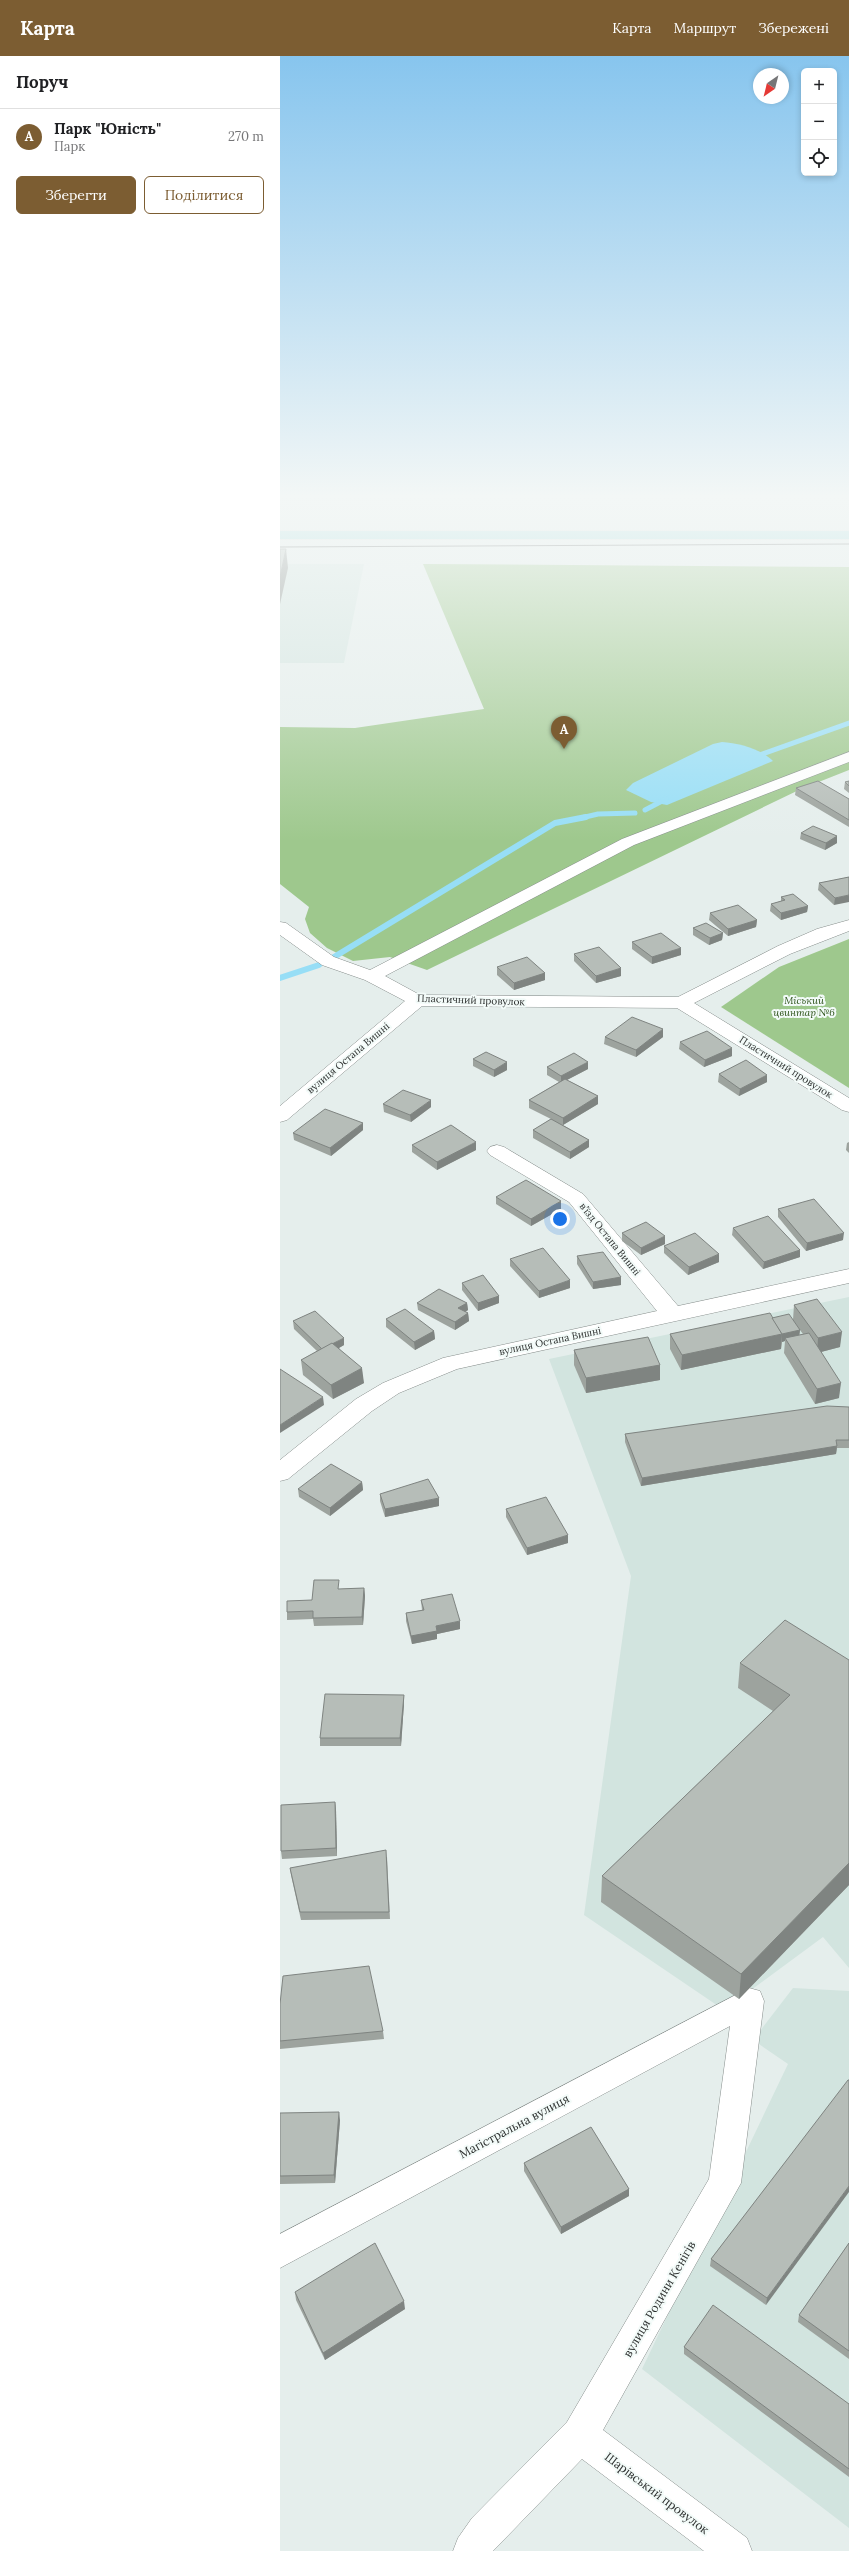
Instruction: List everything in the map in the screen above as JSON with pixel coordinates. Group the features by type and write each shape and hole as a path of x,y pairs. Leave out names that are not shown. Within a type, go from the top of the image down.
{"street":[{"path":"371,976 628,842 849,757"},
{"name":"Пластичний провулок","path":"280,927 323,958 371,976 417,1000 681,1003 784,950 823,933 849,925"},
{"name":"вулиця Остапа Вишні","path":"280,1116 417,1000"},
{"name":"Пластичний провулок","path":"681,1003 849,1106"},
{"name":"в’їзд Остапа Вишні","path":"497,1151 576,1198 672,1314"},
{"name":"вулиця Остапа Вишні","path":"280,1473 364,1405 391,1388 451,1362 849,1276"},
{"name":"Магістральна вулиця","path":"280,2252 749,2001"},
{"name":"вулиця Родини Кенігів","path":"471,2551 485,2531 580,2435 725,2183 749,2001"},
{"name":"Шарівський провулок","path":"580,2435 734,2551"}],"shaded area":[{"path":"280,609 355,609 344,663 280,663"},
{"path":"849,1297 849,1968 823,1937 724,2010 584,1915 631,1576 549,1359"},
{"path":"793,1988 849,1991 849,2528 642,2369 788,2064 753,2040"}],"green space":[{"path":"442,609 849,609 849,770 801,789 427,970 390,957 353,961 327,948 310,933 305,919 309,907 280,884 280,727 355,728 484,709"},
{"name":"Міський цвинтар №6","path":"849,939 849,1088 721,1007 779,967"}],"water":[{"path":"722,742 749,747 762,753 773,761 667,805 651,802 626,790 633,783 713,744"}],"building":[{"path":"818,781 849,799 849,820 796,788"},
{"path":"813,826 837,836 826,843 801,833"},
{"path":"849,877 849,895 835,898 819,883"},
{"path":"793,894 808,906 781,913 771,904 785,900 781,897"},
{"path":"738,905 757,920 728,929 710,913"},
{"path":"706,923 723,933 710,938 693,928"},
{"path":"661,933 681,948 652,957 632,942"},
{"path":"599,947 621,968 596,976 574,954"},
{"path":"527,957 545,973 514,983 497,967"},
{"path":"632,1017 663,1029 636,1050 605,1037"},
{"path":"707,1031 732,1048 705,1060 680,1042"},
{"path":"486,1052 507,1062 494,1070 473,1059"},
{"path":"574,1053 588,1062 561,1076 547,1067"},
{"path":"746,1060 767,1075 740,1089 719,1074"},
{"path":"565,1079 598,1096 563,1118 529,1100"},
{"path":"403,1090 431,1100 410,1115 383,1104"},
{"path":"325,1109 363,1123 330,1148 293,1133"},
{"path":"551,1119 589,1140 570,1152 533,1130"},
{"path":"451,1125 476,1142 437,1162 412,1145"},
{"path":"526,1180 561,1201 531,1219 496,1197"},
{"path":"814,1199 844,1233 807,1243 778,1209"},
{"path":"768,1216 800,1250 764,1262 733,1228"},
{"path":"646,1222 665,1236 641,1248 622,1233"},
{"path":"695,1233 719,1254 689,1267 664,1246"},
{"path":"543,1248 570,1280 539,1291 510,1259"},
{"path":"603,1252 621,1277 593,1282 577,1256"},
{"path":"483,1275 499,1296 478,1303 462,1283"},
{"path":"439,1289 467,1303 458,1308 468,1313 455,1322 417,1303"},
{"path":"817,1299 842,1332 818,1338 794,1305"},
{"path":"405,1309 434,1331 414,1342 386,1319"},
{"path":"315,1311 344,1338 322,1349 293,1321"},
{"path":"770,1313 782,1334 682,1355 670,1334"},
{"path":"789,1314 800,1330 782,1334 772,1318"},
{"path":"809,1333 841,1383 817,1389 785,1338"},
{"path":"648,1337 660,1365 586,1378 574,1350"},
{"path":"332,1343 362,1368 331,1385 301,1360"},
{"path":"280,1369 323,1397 280,1425"},
{"path":"827,1406 849,1407 849,1440 836,1440 837,1446 642,1478 625,1434"},
{"path":"331,1464 362,1482 330,1508 298,1489"},
{"path":"428,1479 439,1498 385,1509 380,1494"},
{"path":"546,1497 568,1535 527,1548 506,1509"},
{"path":"314,1580 339,1580 338,1589 364,1588 362,1617 313,1618 313,1611 287,1612 287,1601 312,1600"},
{"path":"452,1594 460,1621 436,1626 437,1631 411,1636 406,1613 424,1610 421,1600"},
{"path":"785,1620 849,1660 849,1863 741,1974 602,1876 790,1695 740,1663"},
{"path":"325,1694 404,1695 400,1738 320,1738"},
{"path":"335,1802 336,1848 281,1851 281,1805"},
{"path":"386,1850 389,1912 300,1912 290,1868"},
{"path":"369,1966 383,2031 280,2041 280,2004 283,1976"},
{"path":"848,2080 849,2186 767,2298 711,2259"},
{"path":"339,2112 334,2175 280,2176 280,2113"},
{"path":"591,2127 629,2189 561,2227 524,2163"},
{"path":"375,2243 404,2301 323,2353 295,2292"},
{"path":"849,2243 849,2351 799,2315"},
{"path":"713,2305 849,2404 849,2469 684,2347"}],"waterway":[{"path":"754,757 849,723"},
{"path":"645,810 666,799"},
{"path":"582,818 598,814 635,813"},
{"path":"582,818 586,817"},
{"path":"334,957 555,823 582,818"},
{"path":"280,978 319,965"}],"place":[{"name":"Парк \"Юність\"","path":"564,749"}]}
